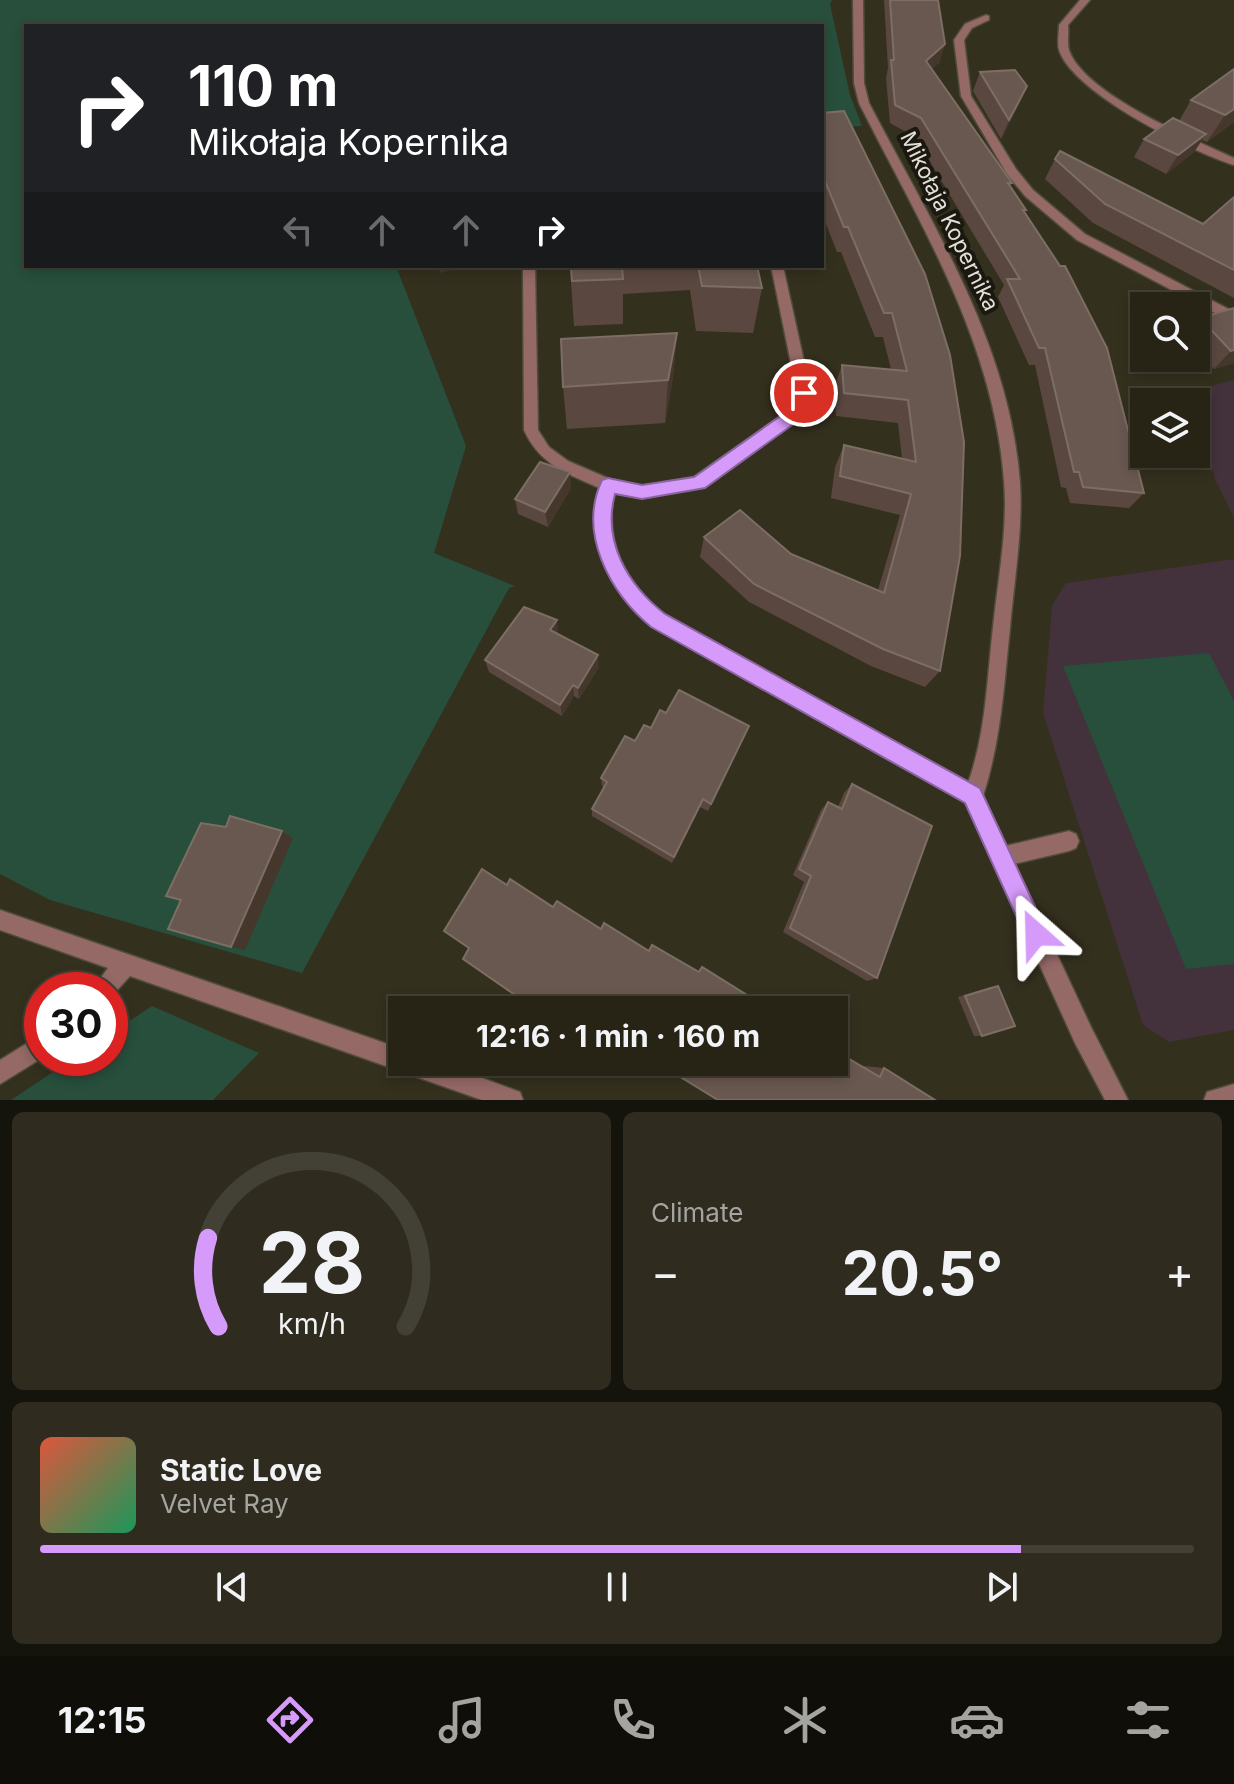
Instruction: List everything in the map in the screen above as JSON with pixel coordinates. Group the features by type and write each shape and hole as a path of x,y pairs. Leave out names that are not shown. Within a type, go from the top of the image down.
{"street":[{"name":"Mikołaja Kopernika","path":"858,0 859,83 864,103 950,266 983,344 1004,423 1012,481 1012,536 989,748 973,796"},
{"path":"1085,0 1067,16 1061,32 1070,60 1078,71 1108,98 1234,162"},
{"path":"986,18 968,26 959,40 966,96 1020,182 1048,212 1081,237 1234,318"},
{"path":"529,268 531,430 534,441 544,453 561,464 608,485 642,492 698,483 796,413 802,404 804,393 777,268"},
{"path":"608,485 604,502 603,541 622,582 639,606 658,621 973,796 1083,1035 1117,1100"},
{"path":"1001,857 1069,841"},
{"path":"0,920 388,1055"},
{"path":"119,972 126,964"},
{"path":"0,1073 24,1057"},
{"path":"447,1076 512,1100"},
{"path":"1215,1100 1234,1095"}],"shaded area":[{"path":"1234,380 1234,518 1215,479 1210,461 1210,388 1203,388"},
{"path":"1234,559 1234,1030 1169,1042 1143,1025 1043,713 1052,606 1066,583"}],"green space":[{"path":"0,0 832,0 830,4 850,95 862,126 824,128 824,24 24,24 24,268 397,268 466,446 434,553 515,586 509,588 302,973 50,900 0,874"},
{"path":"1209,653 1234,701 1234,964 1186,969 1063,666"},
{"path":"152,1006 259,1053 213,1100 11,1100 47,1076 128,1076 128,1022"}],"building":[{"path":"890,0 938,0 945,44 926,61 1012,183 1008,183 1060,266 1065,266 1107,348 1130,438 1130,468 1138,468 1144,493 1083,487 1079,472 1074,472 1045,348 1039,348 1007,279 1020,279 921,118 895,105 891,60 894,60"},
{"path":"1234,69 1234,109 1225,115 1191,100"},
{"path":"1015,70 1027,86 1009,120 980,72"},
{"path":"844,111 925,274 950,355 964,442 960,556 940,671 883,649 754,584 704,537 740,510 791,554 884,593 911,494 840,476 844,445 916,462 908,400 844,393 842,365 907,371 892,313 884,313 824,179 824,113"},
{"path":"1173,118 1206,134 1178,155 1144,139"},
{"path":"1060,151 1203,224 1234,197 1234,270 1105,204 1055,159"},
{"path":"571,268 622,268 623,279 572,281"},
{"path":"698,268 757,268 762,288 702,286"},
{"path":"1234,308 1234,350 1231,351 1210,329 1210,315"},
{"path":"677,333 668,380 563,387 561,339"},
{"path":"540,462 570,472 545,512 515,499"},
{"path":"524,607 557,620 550,630 598,655 578,688 573,685 560,705 485,660"},
{"path":"679,690 749,726 711,804 703,799 674,857 592,809 607,782 601,778 625,736 635,741 644,725 651,728 660,710 666,713"},
{"path":"852,784 932,826 877,978 790,928 811,876 799,869 828,802 842,809"},
{"path":"230,816 282,831 231,947 168,929 181,900 166,896 201,823 226,827"},
{"path":"482,869 507,885 510,879 553,907 557,901 601,929 604,923 649,951 652,945 699,972 702,967 749,996 516,996 463,959 469,948 444,931"},
{"path":"998,986 1015,1026 982,1036 965,996"},
{"path":"848,1058 880,1077 884,1068 935,1100 718,1100 679,1076 848,1076"}],"route":[{"path":"804,393 796,413 698,483 655,492 608,485 602,522 603,541 612,564 639,606 658,621 973,796 1036,934"}]}
